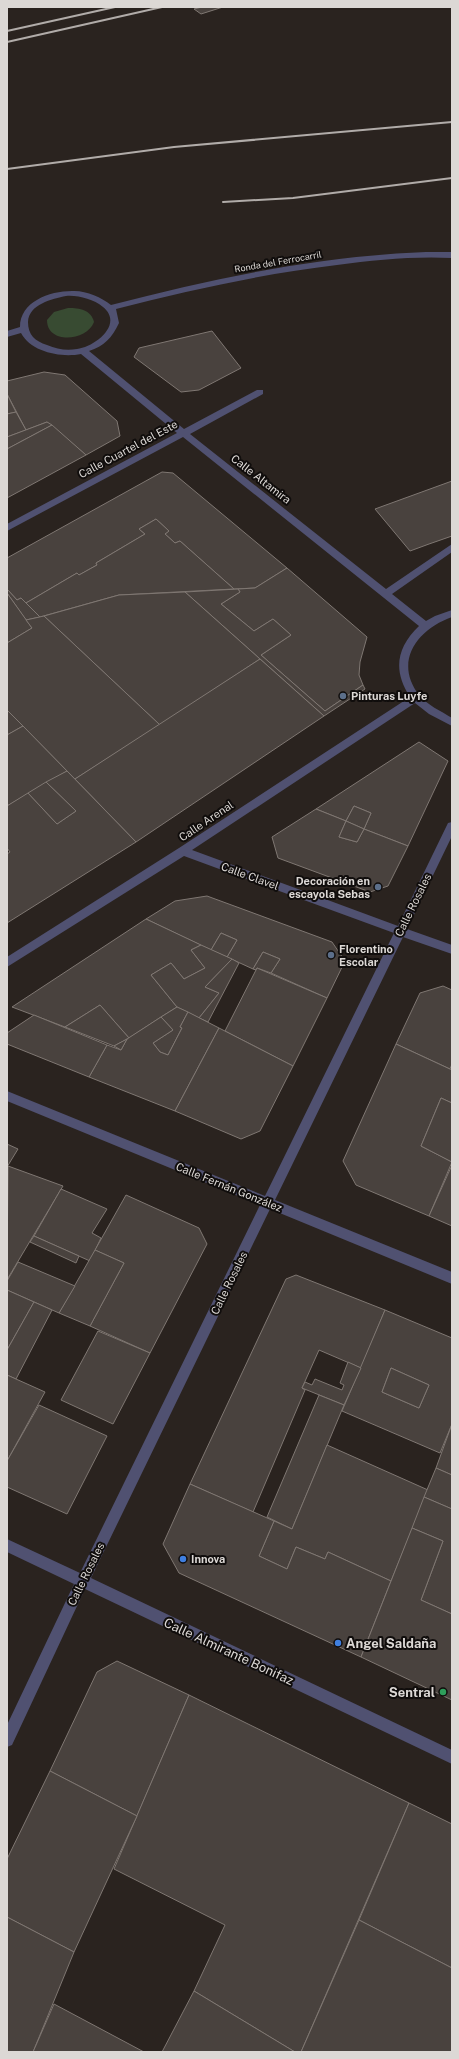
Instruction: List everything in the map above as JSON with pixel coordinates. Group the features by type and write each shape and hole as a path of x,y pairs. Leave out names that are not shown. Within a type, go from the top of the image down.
{"street":[{"name":"Ronda del Ferrocarril","path":"111,308 226,282 311,266 381,257 452,255"},
{"path":"74,293 87,295 101,300 111,308 116,316 116,325 113,333 99,345 83,351 63,352 43,348 30,339 24,329 24,319 29,310 36,304 58,294 74,293"},
{"path":"7,334 24,329"},
{"name":"Calle Altamira","path":"83,351 182,433 424,625"},
{"name":"Calle Cuartel del Este","path":"7,528 260,392"},
{"path":"386,594 452,547"},
{"path":"452,613 441,616 424,625 410,641 403,659 405,679 416,698 432,712 452,722"},
{"name":"Calle Arenal","path":"7,963 183,851 416,698"},
{"name":"Calle Rosales","path":"7,1740 83,1581 452,826"},
{"name":"Calle Clavel","path":"183,851 452,950"},
{"name":"Calle Fernán González","path":"7,1096 452,1278"},
{"name":"Calle Almirante Bonifaz","path":"7,1545 452,1757"}],"green space":[{"path":"68,308 77,308 88,312 93,318 94,322 84,333 68,338 60,337 53,334 49,328 47,320 54,312"}],"building":[{"path":"202,7 223,7 201,14 194,9"},
{"path":"212,331 241,368 199,390 181,392 134,357 139,348"},
{"path":"44,372 65,375 117,421 120,436 86,455 47,422 26,430 7,394 7,381"},
{"path":"7,394 16,412 7,414"},
{"path":"16,412 26,430 7,437 7,414"},
{"path":"47,422 52,425 7,449 7,437"},
{"path":"52,425 86,455 7,498 7,449"},
{"path":"162,472 173,473 287,568 255,588 234,589 180,541 175,543 165,534 169,531 156,519 139,529 145,534 96,563 97,565 79,575 77,573 26,603 21,598 17,600 7,589 7,558"},
{"path":"452,481 452,536 410,551 375,509"},
{"path":"156,519 169,531 165,534 175,543 180,541 234,589 119,595 40,617 26,603 77,573 79,575 97,565 96,563 145,534 139,529"},
{"path":"287,568 367,637 360,662 359,675 363,685 325,711 261,655 291,635 273,619 254,631 221,604 240,592 238,589 255,588"},
{"path":"7,589 17,600 21,598 40,617 26,620 7,593"},
{"path":"238,589 240,592 221,604 254,631 273,619 291,635 261,655 325,711 363,685 365,689 324,716 185,592"},
{"path":"185,592 260,659 160,725 44,616 119,595"},
{"path":"7,593 32,628 7,643"},
{"path":"44,616 160,725 75,779 7,710 7,643 32,628 26,620"},
{"path":"260,659 324,716 136,842 75,779"},
{"path":"7,710 23,726 7,735"},
{"path":"23,726 67,771 7,806 7,735"},
{"path":"419,742 448,761 408,846 364,829 371,813 354,806 346,821 316,809"},
{"path":"67,771 136,842 7,923 7,854 10,852 7,848 7,806 28,793 57,824 76,811 46,782"},
{"path":"46,782 76,811 57,824 28,793"},
{"path":"354,806 371,813 364,829 346,821"},
{"path":"316,809 346,821 339,837 357,842 364,829 408,846 388,886 370,892 278,858 272,837"},
{"path":"346,821 364,829 357,842 339,837"},
{"path":"207,896 332,942 345,961 327,998 271,973 280,959 263,952 253,969 227,957 237,940 221,933 211,950 146,919 175,901"},
{"path":"146,919 201,945 191,950 205,968 184,979 171,963 151,975 177,1007 129,1038 100,1005 65,1027 12,1007"},
{"path":"221,933 237,940 227,957 211,950"},
{"path":"201,945 232,959 205,987 219,993 199,1018 177,1007 151,975 171,963 184,979 205,968 191,950"},
{"path":"263,952 280,959 271,973 257,968 256,970 253,969"},
{"path":"232,959 239,963 208,1022 199,1018 219,993 205,987"},
{"path":"257,968 327,998 293,1066 225,1031"},
{"path":"443,986 452,990 452,1064 450,1069 396,1044 420,993"},
{"path":"100,1005 129,1038 114,1046 65,1027"},
{"path":"177,1007 188,1012 180,1027 182,1028 168,1055 160,1052 153,1043 173,1030 161,1017"},
{"path":"188,1012 219,1028 175,1111 89,1077 107,1045 121,1050 127,1039 161,1017 173,1030 153,1043 160,1052 168,1055 182,1028 180,1027"},
{"path":"34,1015 107,1045 89,1077 7,1044 7,1033"},
{"path":"219,1028 293,1066 260,1131 241,1139 175,1111"},
{"path":"127,1039 121,1050 114,1046"},
{"path":"396,1044 452,1070 452,1103 441,1098 421,1146 452,1162 429,1216 356,1185 343,1161"},
{"path":"441,1098 452,1103 452,1162 421,1146"},
{"path":"7,1144 18,1149 7,1167"},
{"path":"452,1165 452,1226 429,1216"},
{"path":"8,1166 63,1186 7,1278"},
{"path":"61,1189 107,1209 92,1233 101,1238 90,1261 34,1236"},
{"path":"126,1195 199,1228 207,1244 150,1353 90,1326 124,1263 95,1250"},
{"path":"34,1236 79,1256 76,1263 30,1242"},
{"path":"95,1250 124,1263 90,1326 59,1313"},
{"path":"18,1262 75,1286 59,1313 7,1290 7,1281"},
{"path":"296,1275 385,1310 361,1368 319,1350 302,1388 305,1390 253,1512 190,1484 286,1279"},
{"path":"7,1290 34,1302 7,1350"},
{"path":"34,1302 52,1310 16,1379 7,1375 7,1350"},
{"path":"385,1310 452,1338 452,1424 440,1453 342,1411","holes":["391,1368 429,1385 419,1408 382,1392"]},
{"path":"98,1331 150,1353 113,1424 61,1400"},
{"path":"348,1362 361,1368 344,1405 302,1388 305,1382 312,1385 315,1379 342,1390 344,1385 340,1383"},
{"path":"391,1368 429,1385 419,1408 382,1392"},
{"path":"7,1375 45,1392 7,1461"},
{"path":"319,1395 344,1405 292,1529 267,1517"},
{"path":"39,1405 107,1436 67,1514 7,1487 7,1461"},
{"path":"452,1424 452,1475 436,1468"},
{"path":"327,1445 428,1490 391,1581 328,1552 325,1559 296,1547 287,1569 259,1556 274,1521 292,1529"},
{"path":"436,1468 452,1475 452,1509 424,1497"},
{"path":"190,1484 274,1521 259,1556 287,1569 296,1547 325,1559 328,1552 391,1581 361,1657 179,1573 163,1544"},
{"path":"424,1497 452,1509 452,1614 421,1600 443,1541 412,1528"},
{"path":"412,1528 443,1541 421,1600 452,1614 452,1700 361,1657"},
{"path":"117,1661 189,1695 137,1816 50,1771 97,1672"},
{"path":"189,1695 409,1803 301,2052 295,2052 194,1991 225,1925 114,1869"},
{"path":"50,1771 137,1816 74,1952 7,1917 7,1859"},
{"path":"409,1803 452,1824 452,1968 359,1920"},
{"path":"7,1917 74,1952 33,2052 7,2052"},
{"path":"359,1920 452,1968 452,2052 301,2052"},
{"path":"194,1991 295,2052 162,2052"},
{"path":"54,2004 144,2052 33,2052"}],"railway":[{"path":"7,31 115,7"},
{"path":"7,42 162,7"},
{"path":"7,169 174,147 452,122"},
{"path":"223,202 293,198 452,178"}],"place":[{"name":"Pinturas Luyfe","path":"343,696"},
{"name":"Decoración en escayola Sebas","path":"378,887"},
{"name":"Florentino Escolar","path":"331,955"},
{"name":"Innova","path":"183,1559"},
{"name":"Angel Saldaña","path":"338,1643"},
{"name":"Sentral","path":"443,1692"}]}
